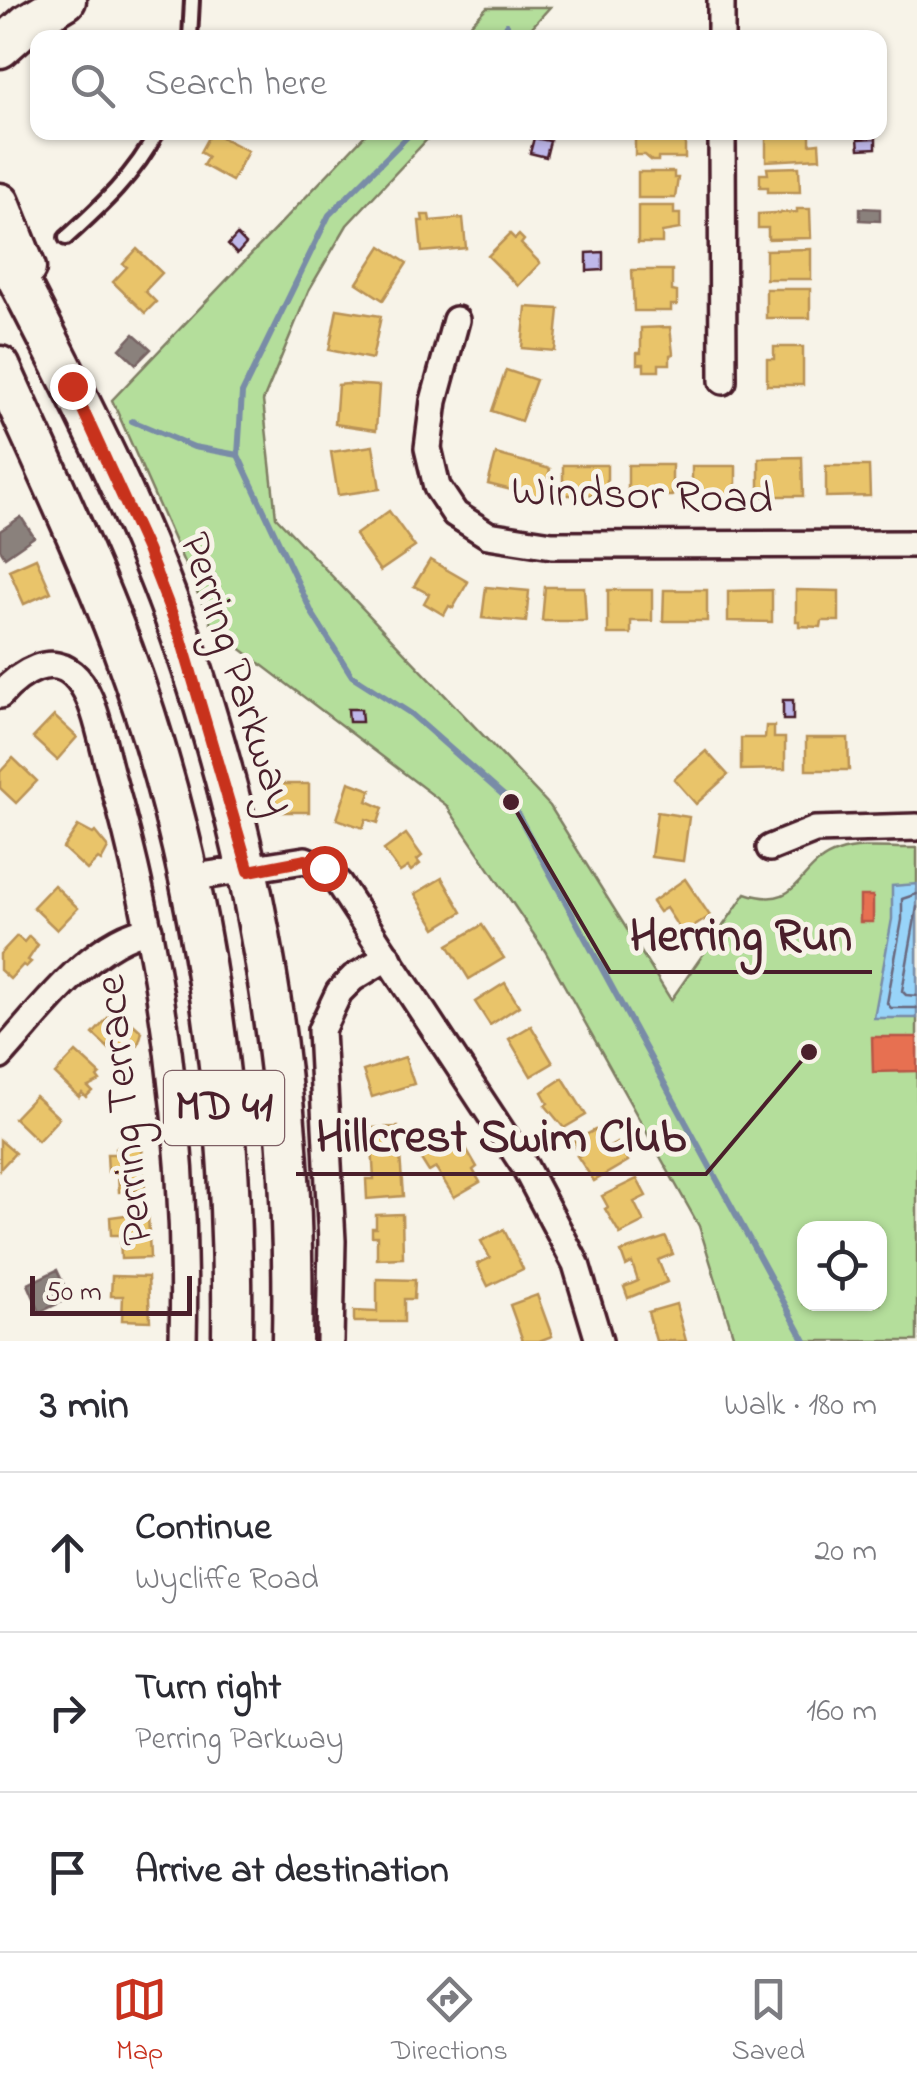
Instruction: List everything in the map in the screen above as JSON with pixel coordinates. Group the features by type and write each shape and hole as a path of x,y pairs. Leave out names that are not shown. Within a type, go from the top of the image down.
{"main road":[{"path":"0,48 66,0"},
{"path":"0,203 72,386"},
{"name":"Perring Parkway","path":"0,245 72,386 147,550 180,635 249,871 276,1033 287,1142 294,1246 292,1341"},
{"name":"MD 41","path":"0,366 124,653 154,744 189,878 206,960 229,1150 234,1254 232,1341"}],"street":[{"path":"721,0 721,30"},
{"path":"722,140 723,381"},
{"name":"Windsor Road","path":"456,320 434,401 428,448 437,487 455,514 488,535 552,545 917,544"},
{"name":"Perring Terrace","path":"0,695 16,677 37,667 61,668 80,681 122,812 149,930 172,1082 185,1271 183,1341"},
{"path":"770,848 815,830 917,828"},
{"path":"189,878 306,860 324,868 351,900 525,1167 576,1264 600,1341"},
{"path":"0,1056 98,954 119,939 149,930"},
{"path":"330,1341 332,1240 320,1030 339,992 388,956"}],"lane":[{"path":"190,30 192,0"},
{"path":"66,238 113,194 153,140"}],"green space":[{"path":"487,7 550,7 529,30 465,30"},
{"path":"360,140 426,140 347,225 309,290 263,401 276,517 550,806 671,1000 746,893 764,897 788,892 824,858 838,852 867,847 917,848 917,1341 735,1341 699,1226 545,951 446,805 213,628 112,400"}],"water":[{"path":"917,884 917,1018 874,1018 892,919 892,886"}],"building: Homes":[{"path":"207,140 227,140 248,151 232,181 203,165 208,157 200,152"},
{"path":"635,140 685,140 685,158 652,161 645,155 635,155"},
{"path":"766,140 819,143 820,158 766,161"},
{"path":"799,167 800,192 768,192 768,187 760,187 760,174 768,174 767,168"},
{"path":"638,172 674,172 674,178 678,178 675,198 638,198"},
{"path":"638,206 674,206 674,214 680,214 680,229 662,232 662,243 638,243"},
{"path":"810,209 811,238 768,239 768,228 758,228 758,214"},
{"path":"422,215 429,215 430,221 463,218 466,248 422,252"},
{"path":"510,234 515,239 519,235 524,240 521,244 540,263 518,286 488,256"},
{"path":"381,246 407,263 383,300 357,283"},
{"path":"137,249 162,273 145,291 156,302 145,313 113,282"},
{"path":"811,249 811,279 766,279 766,250"},
{"path":"632,270 672,270 677,305 671,305 671,311 634,311"},
{"path":"766,289 810,289 810,318 766,318"},
{"path":"526,307 559,309 555,351 522,348"},
{"path":"337,309 381,316 372,359 329,350"},
{"path":"670,327 670,364 659,364 659,371 644,371 644,364 637,364 641,328"},
{"path":"774,347 803,347 803,385 767,385 767,359 774,359"},
{"path":"506,370 536,380 521,421 492,411"},
{"path":"338,385 379,386 376,430 335,424"},
{"path":"373,446 380,489 338,495 331,452"},
{"path":"496,454 550,469 543,498 488,484"},
{"path":"802,457 803,496 759,496 759,458"},
{"path":"563,465 607,465 607,495 563,495"},
{"path":"628,465 672,465 672,496 628,496"},
{"path":"692,466 736,466 736,496 692,496"},
{"path":"826,466 869,466 870,496 826,497"},
{"path":"389,511 415,547 380,571 355,535"},
{"path":"36,558 51,592 24,604 9,570"},
{"path":"430,560 468,582 453,608 449,606 444,615 424,603 429,594 414,586"},
{"path":"486,587 529,591 526,622 482,618"},
{"path":"545,587 584,587 586,621 542,621"},
{"path":"608,590 652,590 652,621 631,621 631,634 608,634"},
{"path":"664,590 707,590 707,621 663,621"},
{"path":"772,590 772,622 728,621 728,591"},
{"path":"796,590 839,591 839,621 822,621 821,627 799,626"},
{"path":"54,716 77,737 57,760 33,738"},
{"path":"766,726 774,726 774,738 785,738 785,769 741,770 741,738 765,738"},
{"path":"806,738 848,738 849,770 806,770"},
{"path":"706,751 728,775 696,804 674,779"},
{"path":"13,758 37,781 16,803 0,788 0,772"},
{"path":"349,782 371,790 367,801 383,808 378,823 366,819 363,828 337,819"},
{"path":"275,784 309,784 309,812 275,812"},
{"path":"657,812 689,817 683,861 651,857"},
{"path":"78,826 95,832 108,848 101,861 98,859 87,870 63,848"},
{"path":"406,834 422,856 417,860 420,864 411,871 408,867 400,872 384,850"},
{"path":"442,878 462,912 436,928 415,894"},
{"path":"685,879 710,916 683,934 666,908 659,912 652,902"},
{"path":"54,885 78,908 57,930 33,907"},
{"path":"482,925 504,958 469,979 448,945"},
{"path":"17,936 24,942 29,936 38,945 28,960 31,962 10,979 0,970 0,954"},
{"path":"505,983 519,1006 490,1025 475,1002"},
{"path":"116,1009 142,1032 138,1045 134,1041 119,1058 93,1034"},
{"path":"531,1026 553,1063 531,1076 509,1039"},
{"path":"76,1052 100,1074 100,1081 88,1087 92,1091 86,1097 82,1093 79,1097 55,1074"},
{"path":"405,1057 414,1084 372,1097 363,1071"},
{"path":"563,1078 586,1115 564,1128 545,1105 548,1103 542,1092"},
{"path":"35,1096 59,1118 38,1141 14,1118"},
{"path":"398,1127 403,1196 367,1199 366,1179 374,1179 371,1128"},
{"path":"595,1130 606,1149 617,1143 628,1161 594,1181 577,1156 580,1155 573,1142"},
{"path":"450,1135 458,1148 464,1145 477,1167 473,1170 480,1182 454,1197 436,1168 429,1172 419,1156"},
{"path":"0,1140 15,1153 0,1169"},
{"path":"142,1146 145,1190 119,1192 118,1172 108,1172 107,1154 116,1154 115,1148"},
{"path":"637,1179 646,1196 634,1202 644,1222 620,1234 602,1196"},
{"path":"148,1212 150,1258 121,1259 120,1235 111,1235 110,1217"},
{"path":"402,1214 403,1258 377,1259 377,1236 372,1236 376,1215"},
{"path":"504,1230 523,1269 488,1286 477,1264 490,1258 481,1241"},
{"path":"666,1237 673,1254 658,1260 667,1282 628,1298 624,1287 638,1281 632,1263 626,1266 621,1252"},
{"path":"112,1276 148,1277 150,1321 122,1320 123,1296 111,1296"},
{"path":"377,1279 415,1280 414,1299 404,1299 404,1322 354,1322 354,1311 377,1312"},
{"path":"537,1295 552,1336 523,1341 510,1305"},
{"path":"676,1304 686,1341 656,1341 648,1312"}],"building: Shops":[{"path":"860,896 873,896 873,922 860,922"},
{"path":"872,1037 917,1037 917,1071 873,1072"}],"building: Industry":[{"path":"860,208 880,209 880,221 860,220"},
{"path":"134,334 151,349 136,364 120,349"},
{"path":"21,517 34,537 5,557 0,549 0,531"},
{"path":"57,1270 70,1298 40,1312 28,1284"}],"building: Other":[{"path":"533,140 550,141 546,157 530,153"},
{"path":"858,140 876,140 876,148 859,149"},
{"path":"237,235 246,244 237,254 228,245"},
{"path":"603,252 603,270 587,271 587,253"},
{"path":"783,700 793,700 793,720 783,720"},
{"path":"348,709 361,709 362,722 349,722"}],"waterway":[{"path":"504,30 507,25"},
{"path":"404,140 329,215 242,393 238,455 312,613 352,676 410,713 511,802 805,1341"},
{"path":"132,421 194,447 238,455"}],"place":[{"name":"Herring Run","path":"511,802"},
{"name":"Hillcrest Swim Club","path":"809,1052"}],"route":[{"path":"72,386 147,550 180,635 212,732 249,871 306,860 324,868"}]}
